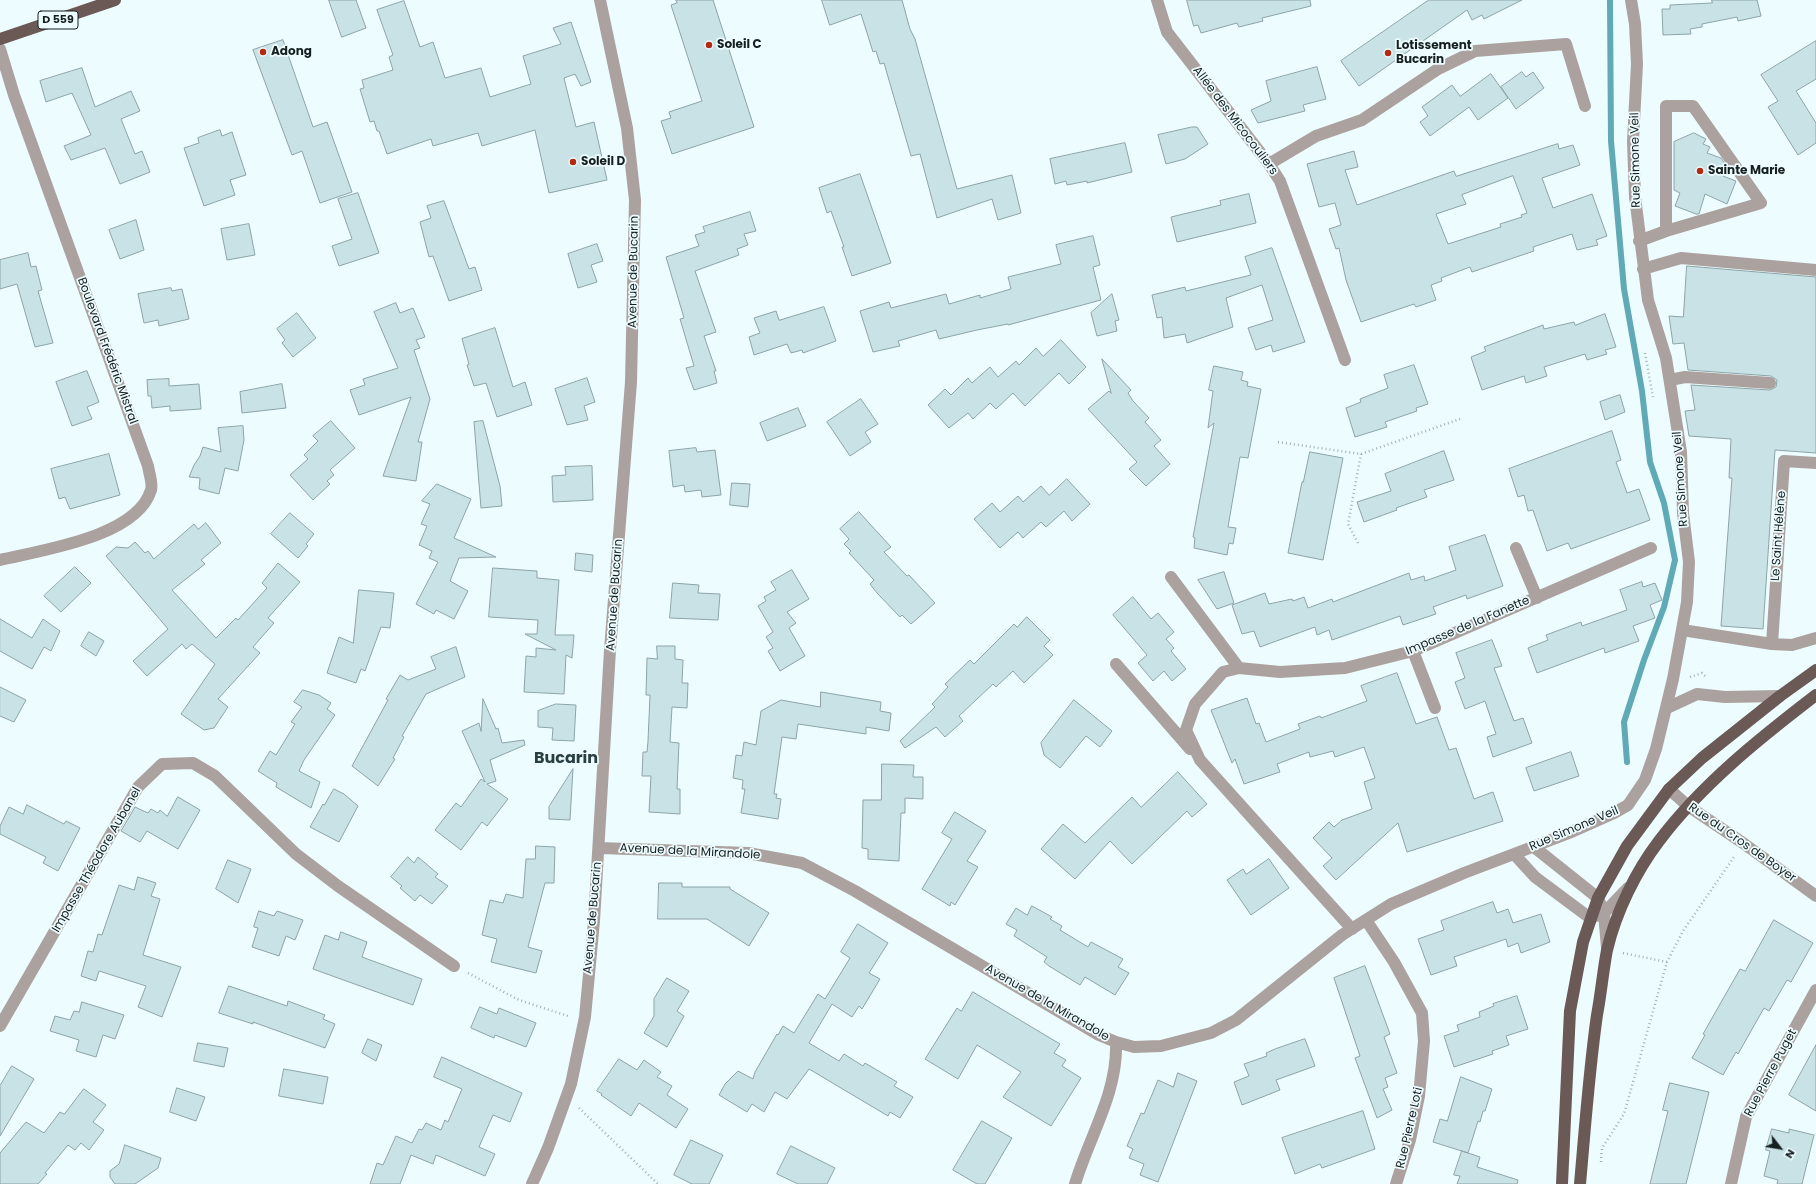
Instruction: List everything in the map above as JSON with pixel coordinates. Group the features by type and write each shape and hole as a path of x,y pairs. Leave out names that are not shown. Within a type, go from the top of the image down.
{"main road":[{"name":"D 559","path":"0,39 115,0"},
{"path":"1562,1184 1570,1011 1590,918 1598,898 1627,846 1669,789 1702,758 1780,696 1816,670"},
{"path":"1580,1184 1590,1062 1608,949 1620,912 1636,878 1658,842 1688,806 1719,775 1816,695"}],"street":[{"name":"Avenue de Bucarin","path":"532,1184 548,1148 571,1084 584,1021 599,848 610,650 631,382 635,200 627,128 600,0"},
{"name":"Allée des Micocouliers","path":"1157,0 1167,32 1269,164 1280,181 1345,360"},
{"name":"Rue Simone Veil","path":"1514,854 1614,814 1628,805 1645,780 1667,708 1687,602 1689,562 1682,513 1681,452 1666,358 1648,300 1634,197 1634,141 1637,64 1635,24 1631,0"},
{"path":"1269,164 1316,136 1362,120 1438,69 1475,51 1566,44 1585,106"},
{"name":"Boulevard Frédéric Mistral","path":"0,49 14,94 148,466 152,489 141,510 117,526 93,537 0,560"},
{"path":"1639,241 1666,231 1761,204 1693,106 1666,106 1666,231"},
{"path":"1644,269 1681,258 1816,270"},
{"path":"1670,380 1685,377 1770,383"},
{"name":"Le Saint Hélène","path":"1772,644 1784,461 1816,463"},
{"path":"1516,548 1537,598"},
{"name":"Impasse de la Fanette","path":"1352,929 1200,760 1186,730 1195,704 1223,672 1239,668 1280,672 1345,668 1413,651 1651,548"},
{"path":"1171,577 1239,668"},
{"path":"1682,630 1772,644 1792,645 1816,638"},
{"path":"1413,651 1435,708"},
{"path":"1116,664 1200,760"},
{"path":"1667,708 1697,694 1725,697 1780,696"},
{"name":"Impasse Théodore Aubanel","path":"0,1026 138,787 162,764 193,762 215,776 296,854 338,886 454,966"},
{"name":"Rue du Cros de Boyer","path":"1669,789 1688,806 1743,843 1816,896"},
{"path":"1534,847 1598,898 1604,914 1608,949"},
{"name":"Avenue de la Mirandole","path":"599,848 748,852 802,862 855,891 1099,1036 1134,1047 1162,1046 1211,1033 1236,1020 1352,929 1391,904 1514,854"},
{"path":"1514,854 1535,877 1590,918 1604,914 1619,899 1636,878"},
{"name":"Rue Pierre Loti","path":"1366,920 1394,962 1422,1013 1424,1041 1419,1096 1410,1140 1396,1184"},
{"name":"Rue Pierre Puget","path":"1731,1184 1746,1117 1816,990"},
{"path":"1075,1184 1082,1160 1110,1094 1116,1058 1116,1042"}],"path":[{"path":"1644,348 1654,398"},
{"path":"1278,442 1361,454 1460,419"},
{"path":"1358,543 1348,524 1361,454"},
{"path":"1600,1169 1602,1148 1624,1114 1668,962 1683,931 1743,843"},
{"path":"1608,949 1668,962"},
{"path":"454,966 518,1000 584,1021"},
{"path":"567,1096 658,1184"}],"building":[{"path":"329,0 356,0 366,28 342,37"},
{"name":"Soleil C","path":"676,0 713,0 754,127 672,154 661,121 671,118 669,112 702,101 671,5 677,3"},
{"path":"822,0 902,0 910,29 915,39 957,189 1012,175 1021,213 998,220 992,199 937,218 920,154 911,156 884,63 880,64 876,51 873,52 861,14 830,25"},
{"path":"1187,0 1310,0 1311,6 1262,18 1263,21 1239,27 1237,23 1201,33 1198,25 1194,26"},
{"path":"1429,0 1522,0 1484,19 1482,15 1472,20 1467,10 1359,86 1341,61"},
{"path":"1712,0 1757,0 1761,16 1738,21 1737,17 1702,24 1702,27 1690,29 1691,34 1663,35 1662,9 1670,9 1670,5 1712,3"},
{"path":"404,1 420,47 433,42 445,78 481,68 490,97 531,84 523,56 561,44 553,28 571,22 591,82 581,86 575,74 564,78 576,127 594,122 607,180 549,193 535,130 482,146 478,133 433,146 431,139 387,154 374,121 370,122 360,89 364,88 362,80 393,70 389,57 393,55 377,10"},
{"path":"283,40 313,127 327,122 352,192 320,203 302,151 292,155 253,50"},
{"path":"1816,41 1816,79 1796,91 1816,123 1816,143 1798,155 1768,107 1778,101 1761,75"},
{"path":"1317,67 1326,99 1303,105 1305,111 1258,123 1251,110 1271,101 1266,81"},
{"path":"82,68 95,107 131,91 140,111 121,119 135,154 142,151 150,172 120,184 105,148 71,160 64,146 91,135 72,93 46,102 40,81"},
{"name":"Lotissement Bucarin","path":"1522,72 1526,77 1533,72 1544,88 1516,109 1501,87"},
{"path":"1491,74 1508,98 1478,120 1469,107 1430,136 1420,122 1428,116 1422,107 1452,85 1460,96"},
{"path":"1197,127 1208,144 1185,159 1166,164 1158,135"},
{"path":"220,130 222,136 232,132 246,175 230,180 235,195 204,206 184,148 199,143 198,138"},
{"name":"Sainte Marie","path":"1694,133 1706,139 1703,144 1710,147 1707,153 1721,158 1727,167 1723,176 1736,181 1727,204 1705,194 1699,214 1675,206 1680,193 1674,190 1674,142"},
{"path":"1125,143 1132,172 1087,183 1087,181 1067,185 1066,181 1055,184 1050,159"},
{"path":"1558,144 1559,149 1573,145 1580,165 1542,178 1553,208 1592,194 1607,236 1596,240 1598,245 1577,250 1572,234 1533,247 1534,251 1472,272 1470,267 1441,278 1442,281 1431,285 1436,300 1416,307 1414,304 1361,322 1346,280 1339,248 1336,249 1329,229 1341,225 1335,203 1319,207 1307,164 1354,151 1358,167 1345,170 1357,205 1454,171 1456,176","holes":["1513,176 1527,213 1521,215 1522,217 1500,224 1501,227 1448,244 1436,214 1466,204 1462,195"]},
{"path":"860,174 891,263 852,276 842,247 844,247 831,211 827,213 819,188"},
{"path":"358,193 379,253 339,266 332,246 352,239 338,199"},
{"path":"1249,194 1256,223 1177,242 1171,217 1221,205 1220,201"},
{"path":"444,201 469,269 475,267 482,290 449,301 433,256 429,257 420,222 431,218 427,206"},
{"path":"750,212 756,231 744,234 748,245 737,249 739,255 695,271 716,332 704,336 716,371 714,371 717,383 694,390 686,368 694,366 680,319 684,318 666,257 699,246 695,235 705,232 703,227"},
{"path":"136,220 144,250 120,259 109,230"},
{"path":"249,224 255,255 227,260 221,229"},
{"path":"1093,236 1100,265 1093,267 1101,300 1008,325 977,330 939,339 936,330 898,341 900,346 873,352 860,311 889,302 891,308 946,294 949,304 980,295 980,298 1011,289 1008,277 1061,264 1056,245"},
{"path":"597,244 603,261 591,265 597,282 578,288 568,254"},
{"path":"1272,248 1305,342 1273,352 1271,345 1256,350 1248,328 1273,320 1262,285 1226,298 1233,327 1187,343 1185,334 1164,338 1162,317 1157,318 1152,295 1185,287 1186,291 1251,275 1245,257"},
{"path":"28,253 31,267 36,266 42,290 38,291 53,343 35,347 17,284 0,289 0,260"},
{"path":"1687,266 1816,277 1816,453 1775,450 1763,629 1721,626 1732,478 1729,478 1731,439 1689,436 1685,411 1695,410 1691,385 1770,390 1776,387 1777,380 1771,376 1688,370 1684,343 1673,344 1669,316 1683,317"},
{"path":"171,288 172,291 182,289 189,319 159,326 158,320 144,323 138,294"},
{"path":"1112,294 1119,320 1115,321 1117,331 1097,336 1091,313"},
{"path":"396,303 400,313 413,308 425,337 416,340 420,348 414,350 430,399 418,442 422,442 416,481 383,476 411,397 359,415 350,390 365,385 363,379 398,368 374,312"},
{"path":"824,307 836,341 803,353 802,350 791,353 787,344 754,355 749,337 760,333 754,318 776,311 779,320"},
{"path":"297,313 316,338 293,357 282,343 285,340 277,329"},
{"path":"1605,314 1616,347 1605,350 1607,354 1587,360 1585,354 1544,367 1547,376 1526,383 1524,376 1482,390 1471,357 1486,351 1484,347 1543,325 1544,329 1574,322 1575,325"},
{"path":"495,328 513,387 525,382 532,405 497,417 486,383 474,386 467,365 469,364 462,339"},
{"path":"1061,340 1086,367 1069,384 1059,373 1025,406 1013,393 996,409 990,403 973,419 968,413 949,428 928,405 945,389 951,395 968,378 972,383 990,367 998,377 1016,361 1019,365 1036,348 1043,356"},
{"path":"1102,359 1131,390 1128,393 1133,401 1149,418 1145,422 1161,440 1154,446 1170,464 1146,486 1129,469 1137,462 1088,409 1109,391 1111,393"},
{"path":"1414,365 1428,404 1416,408 1417,411 1385,422 1387,427 1355,437 1346,408 1361,402 1360,399 1388,388 1384,375"},
{"path":"1214,366 1243,372 1241,380 1248,382 1247,386 1261,389 1248,458 1240,457 1228,527 1236,528 1233,544 1229,543 1227,555 1194,548 1195,538 1193,537 1214,423 1208,428 1213,391 1209,390"},
{"path":"87,371 99,402 87,407 92,419 72,426 56,382"},
{"path":"587,378 595,402 584,406 588,420 567,425 555,389"},
{"path":"169,379 169,386 199,384 201,409 170,411 170,406 152,408 151,396 148,396 147,380"},
{"path":"282,384 286,408 242,413 240,392"},
{"path":"1620,395 1625,412 1605,420 1600,402"},
{"path":"861,399 878,424 865,432 871,442 850,456 827,422"},
{"path":"798,408 806,426 767,441 760,423"},
{"path":"331,421 355,448 330,470 334,475 327,481 330,484 313,500 290,475 308,459 304,455 318,441 313,436"},
{"path":"483,421 500,486 502,506 481,508 474,422"},
{"path":"243,426 244,440 238,471 225,468 219,494 199,489 200,478 189,477 203,447 221,452 218,428"},
{"path":"1612,431 1621,460 1616,462 1627,493 1639,489 1650,520 1571,549 1568,543 1547,551 1533,510 1528,511 1524,495 1518,497 1509,469"},
{"path":"696,448 697,452 715,450 721,495 702,497 701,490 685,492 684,485 673,487 669,451"},
{"path":"1444,451 1454,480 1424,490 1427,497 1396,508 1397,510 1364,522 1357,502 1391,491 1385,474"},
{"path":"1310,452 1343,458 1323,560 1288,553 1302,482"},
{"path":"109,454 120,495 70,509 65,497 59,499 51,469"},
{"path":"592,466 593,500 553,502 552,476 566,475 565,467"},
{"path":"1067,479 1090,504 1072,521 1064,511 1046,527 1041,522 1023,538 1018,532 1000,548 974,519 992,503 1000,512 1018,496 1023,502 1041,486 1049,495"},
{"path":"732,483 750,484 748,507 730,505"},
{"path":"437,484 471,499 454,538 496,557 459,558 450,581 468,591 454,619 436,610 434,614 416,604 438,562 429,558 432,551 419,545 427,526 421,524 430,504 422,501"},
{"path":"859,512 891,547 884,552 907,576 909,575 935,603 911,624 902,615 900,617 877,593 870,584 874,580 849,553 851,551 844,544 849,539 840,529"},
{"path":"290,513 314,534 306,544 308,546 298,558 271,534"},
{"path":"206,523 221,543 201,560 205,564 172,590 216,638 236,618 238,620 267,588 262,583 278,563 300,582 268,618 274,623 253,647 260,653 218,699 228,707 214,728 204,730 181,714 215,664 192,644 186,649 182,644 147,676 133,661 168,629 106,556 116,547 128,548 135,542 145,553 148,551 154,559 194,524 198,529"},
{"path":"1485,535 1503,586 1467,599 1466,595 1433,607 1436,614 1403,625 1400,616 1332,640 1329,630 1317,635 1315,627 1260,647 1254,631 1242,634 1232,605 1265,593 1269,604 1292,599 1293,601 1304,597 1308,608 1332,599 1333,602 1409,573 1411,580 1424,576 1425,581 1456,570 1449,547"},
{"path":"576,553 593,555 592,572 575,570"},
{"path":"75,567 91,583 61,612 44,596"},
{"path":"493,568 537,571 537,578 559,580 555,635 574,635 572,658 566,655 564,694 524,692 526,656 536,657 536,648 556,650 525,634 537,634 538,620 489,617"},
{"path":"792,570 809,599 787,612 796,623 789,628 805,656 780,671 768,651 773,648 766,637 773,632 758,606 766,601 764,597 776,590 771,582"},
{"path":"1224,572 1234,603 1217,609 1198,580"},
{"path":"1642,582 1643,587 1655,583 1662,600 1650,605 1655,618 1633,626 1639,641 1605,653 1604,648 1537,673 1528,648 1548,640 1546,635 1581,622 1582,626 1627,610 1620,590"},
{"path":"673,583 699,585 698,593 720,594 718,620 670,618"},
{"path":"359,590 394,593 390,628 381,627 365,671 361,669 356,683 327,673 339,637 353,643"},
{"path":"1133,597 1151,619 1158,613 1174,632 1166,639 1174,648 1171,651 1186,669 1172,681 1164,671 1153,681 1138,663 1147,655 1113,615"},
{"path":"1027,617 1050,640 1044,646 1053,655 1024,683 1013,671 996,687 993,684 959,716 963,721 945,737 936,727 905,748 900,741 935,707 932,704 948,687 945,684 970,660 974,664 1014,624 1017,627"},
{"path":"0,619 32,638 43,619 60,631 51,651 44,647 32,669 0,651"},
{"path":"89,632 104,641 96,656 81,646"},
{"path":"1492,640 1502,666 1494,668 1514,721 1523,718 1532,743 1493,757 1487,737 1496,734 1485,701 1465,709 1455,682 1465,678 1456,653"},
{"path":"657,646 675,646 675,659 683,660 682,683 688,683 687,708 672,707 670,742 679,743 677,789 680,789 680,814 649,812 651,776 642,776 643,752 647,752 650,695 646,695 647,658 657,659"},
{"path":"456,647 465,677 426,694 402,736 404,737 393,758 395,759 378,786 352,766 388,700 386,699 400,675 408,680 436,669 431,657"},
{"path":"1397,673 1416,724 1437,717 1449,750 1456,748 1474,799 1493,792 1503,821 1407,852 1398,823 1336,880 1323,866 1332,858 1313,838 1329,822 1334,827 1342,820 1372,809 1364,782 1375,778 1364,747 1335,757 1333,751 1310,757 1309,752 1277,764 1280,772 1244,784 1235,759 1232,763 1211,710 1247,698 1256,724 1259,723 1266,742 1300,729 1298,724 1320,716 1321,718 1367,701 1361,686"},
{"path":"0,687 26,700 14,722 0,716"},
{"path":"303,690 319,695 331,703 327,709 335,715 304,760 299,771 320,782 311,808 276,787 277,783 258,771 270,751 276,755 295,724 291,722 302,707 294,702"},
{"path":"821,692 881,702 880,711 891,713 889,731 866,727 866,734 798,724 796,739 782,737 774,794 777,794 776,798 781,799 778,819 741,813 745,789 742,789 743,780 733,778 736,755 742,756 744,742 756,745 761,711 781,700 820,707"},
{"path":"483,699 496,729 498,728 502,743 524,740 525,745 490,760 496,781 487,784 508,799 487,826 482,822 461,850 435,830 456,803 461,807 481,779 485,782 462,731 479,723 481,731"},
{"path":"1074,700 1112,731 1100,747 1086,736 1060,768 1044,755 1041,743"},
{"path":"556,704 576,705 574,741 552,740 553,728 538,727 538,711"},
{"path":"1571,752 1579,776 1534,791 1526,768"},
{"path":"882,764 914,765 913,777 923,777 923,799 905,798 905,813 901,813 899,861 868,859 868,849 862,848 863,800 881,800"},
{"path":"573,769 570,820 549,819 549,807"},
{"path":"1178,772 1207,804 1192,817 1187,811 1132,864 1110,841 1075,879 1041,849 1063,824 1085,843 1132,797 1141,807"},
{"path":"334,789 344,794 358,806 339,842 310,827 323,804 324,805"},
{"path":"178,797 200,810 178,849 147,831 140,842 121,831 135,807 148,813 151,809 158,813 160,810 167,816"},
{"path":"27,805 64,824 66,821 80,828 58,871 43,863 46,857 0,834 0,826 9,807 23,814"},
{"path":"955,812 986,831 967,861 978,867 955,905 951,902 950,906 922,889 952,839 942,833"},
{"path":"536,846 555,847 554,883 545,883 528,947 542,951 536,973 491,962 497,939 482,935 490,900 503,903 506,894 523,898 526,859 535,859"},
{"path":"408,857 414,863 418,857 438,874 435,877 448,886 432,904 420,895 415,901 400,888 402,886 391,877"},
{"path":"1269,859 1289,888 1251,915 1227,880 1243,869 1246,874"},
{"path":"228,860 251,869 238,903 216,889"},
{"path":"138,877 156,883 151,896 160,899 143,955 181,967 162,1017 138,1007 146,986 99,971 96,981 81,976 88,951 93,952 98,934 102,935 119,885 134,890"},
{"path":"659,883 682,883 682,887 730,887 730,889 769,913 749,946 707,919 658,919"},
{"path":"1493,902 1497,913 1508,909 1513,923 1541,914 1550,942 1521,953 1518,943 1508,947 1506,939 1454,957 1457,966 1431,975 1418,939 1444,930 1441,921"},
{"path":"1032,906 1052,917 1050,919 1062,926 1060,930 1088,947 1091,942 1123,959 1118,967 1129,973 1115,995 1085,977 1080,985 1049,966 1044,962 1047,957 1014,936 1017,930 1006,924 1016,908 1027,915"},
{"path":"259,911 274,916 277,911 303,920 295,940 286,936 279,956 252,947 258,928 254,927"},
{"path":"1774,920 1813,943 1791,982 1787,980 1769,1011 1764,1008 1738,1054 1736,1052 1723,1075 1692,1058 1705,1035 1703,1034 1740,969 1745,971"},
{"path":"858,924 888,943 869,973 880,979 862,1009 859,1006 852,1017 832,1004 809,1043 839,1061 844,1054 863,1066 865,1063 897,1082 894,1086 913,1097 900,1118 890,1112 888,1116 809,1069 787,1099 775,1092 764,1112 752,1104 747,1112 719,1095 725,1084 738,1071 753,1079 755,1072 783,1026 794,1033 818,994 825,999 850,958 841,952"},
{"path":"341,932 367,942 362,957 422,979 413,1005 313,969 325,935 338,940"},
{"path":"1365,966 1390,1034 1384,1037 1397,1073 1385,1078 1388,1087 1383,1089 1392,1110 1377,1118 1355,1058 1360,1056 1334,978"},
{"path":"667,978 689,991 677,1011 684,1016 667,1047 644,1033 654,1016 654,999"},
{"path":"229,986 287,1006 288,1001 325,1015 323,1019 335,1024 325,1048 253,1022 253,1024 219,1013"},
{"path":"973,992 1060,1044 1054,1053 1066,1060 1062,1066 1081,1078 1051,1126 1003,1097 1021,1072 977,1045 958,1079 925,1059 957,1008 961,1011"},
{"path":"1517,996 1528,1029 1506,1036 1509,1045 1492,1051 1493,1054 1454,1067 1444,1036 1459,1031 1457,1025 1480,1017 1479,1012 1494,1006 1493,1004"},
{"path":"82,1002 124,1015 115,1039 103,1035 96,1057 76,1051 79,1040 50,1031 55,1016 70,1020 74,1011 79,1012"},
{"path":"480,1007 497,1014 499,1008 536,1023 526,1047 495,1035 494,1038 471,1028"},
{"path":"368,1039 382,1045 376,1061 362,1053"},
{"path":"1305,1039 1315,1066 1276,1080 1280,1090 1242,1105 1234,1082 1249,1076 1244,1064 1267,1056 1266,1053 1275,1049"},
{"path":"198,1043 228,1048 224,1067 194,1061"},
{"path":"1816,1045 1816,1111 1789,1095"},
{"path":"442,1057 522,1093 510,1122 493,1115 479,1147 495,1154 485,1176 436,1155 433,1164 411,1155 400,1184 370,1184 377,1163 383,1165 396,1136 412,1143 419,1129 422,1130 426,1123 441,1130 445,1120 448,1122 462,1089 434,1077"},
{"path":"619,1059 637,1070 644,1060 661,1072 657,1077 672,1086 667,1095 688,1109 676,1128 639,1103 631,1116 597,1091"},
{"path":"12,1066 34,1079 0,1136 0,1086"},
{"path":"284,1069 328,1077 323,1104 279,1096"},
{"path":"1178,1073 1197,1081 1158,1182 1140,1175 1144,1164 1129,1158 1133,1149 1127,1146 1141,1113 1144,1114 1158,1080 1173,1087"},
{"path":"1461,1077 1492,1089 1485,1111 1483,1111 1480,1122 1478,1121 1468,1153 1433,1142 1440,1119 1447,1121"},
{"path":"1670,1083 1709,1092 1686,1184 1650,1184 1668,1111 1663,1110"},
{"path":"177,1088 205,1097 196,1121 170,1112"},
{"path":"84,1089 106,1105 93,1122 104,1130 89,1150 81,1143 75,1150 68,1145 38,1184 0,1184 0,1153 26,1122 44,1133 60,1112 64,1114"},
{"path":"1363,1111 1375,1149 1322,1168 1320,1164 1295,1174 1282,1138"},
{"path":"982,1121 1012,1138 985,1184 977,1184 953,1170"},
{"path":"1772,1129 1789,1133 1789,1129 1814,1135 1802,1184 1777,1184 1778,1180 1764,1176 1770,1151 1766,1150"},
{"path":"691,1140 723,1155 709,1184 692,1184 674,1175"},
{"path":"125,1145 161,1158 158,1168 135,1184 115,1184 110,1177 110,1171 119,1164"},
{"path":"791,1146 835,1168 827,1184 798,1184 777,1174"},
{"path":"1462,1151 1480,1157 1477,1167 1518,1180 1517,1184 1457,1184 1460,1176 1454,1175"}],"waterway":[{"path":"1610,0 1611,141 1624,289 1642,391 1650,462 1664,503 1675,560 1664,607 1644,660 1624,722 1627,762"}],"place":[{"name":"Soleil C","path":"709,45"},
{"name":"Adong","path":"263,52"},
{"name":"Lotissement Bucarin","path":"1388,53"},
{"name":"Soleil D","path":"573,162"},
{"name":"Sainte Marie","path":"1700,171"}],"district":[{"name":"Bucarin","path":"566,759"}]}
